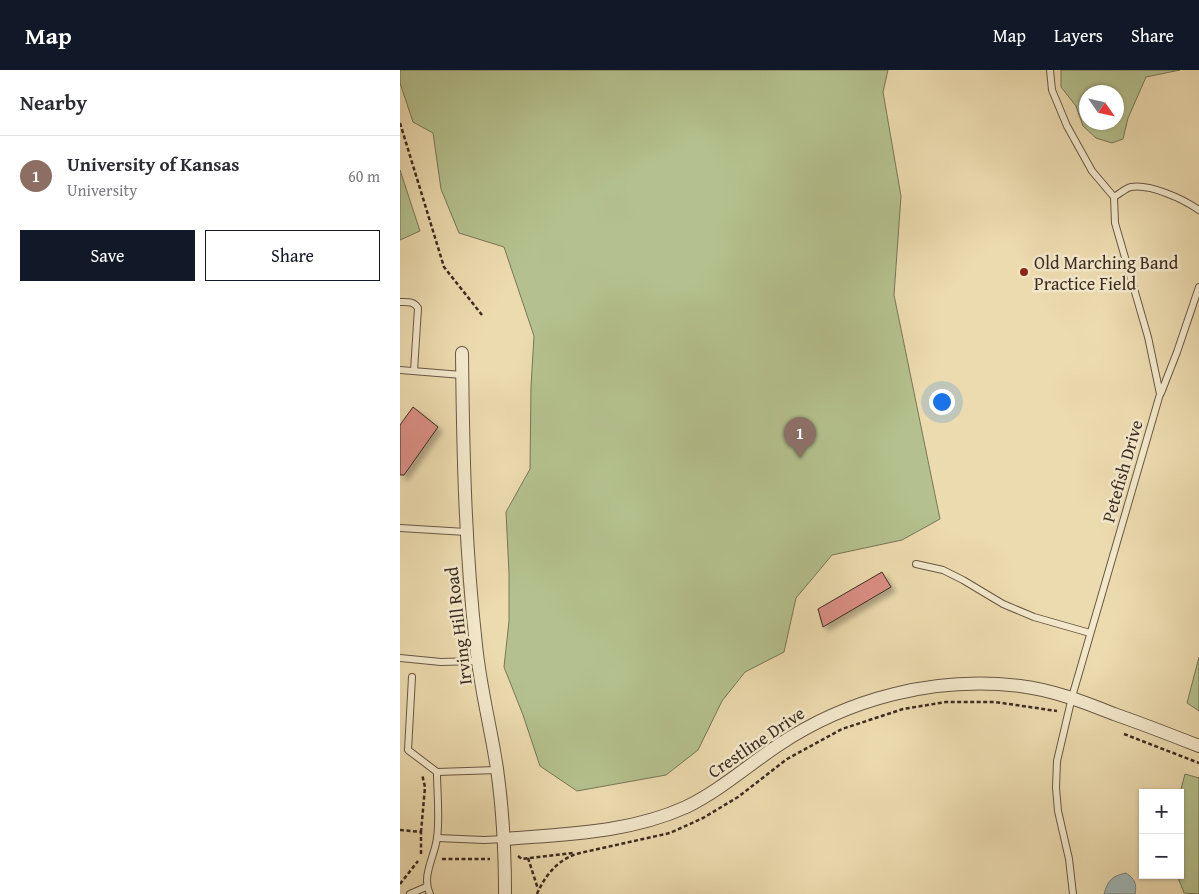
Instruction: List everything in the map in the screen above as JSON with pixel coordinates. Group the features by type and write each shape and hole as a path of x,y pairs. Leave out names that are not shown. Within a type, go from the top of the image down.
{"street":[{"name":"Irving Hill Road","path":"462,353 466,532 471,600 478,661 497,770 505,839 505,894"},
{"name":"Crestline Drive","path":"505,839 600,831 660,817 686,807 715,791 775,747 813,723 877,698 912,690 950,685 988,684 1022,686 1072,698 1199,746"}],"lane":[{"path":"1050,70 1052,90 1067,126 1092,171 1114,197 1130,187 1148,188 1183,200 1199,210"},
{"name":"Petefish Drive","path":"1072,894 1069,859 1058,811 1056,788 1057,761 1090,633 1160,394 1148,337 1114,223 1114,197"},
{"path":"1160,394 1177,352 1199,287"},
{"path":"400,302 411,302 416,304 418,308 414,371"},
{"path":"400,370 462,374"},
{"path":"400,528 466,532"},
{"path":"916,564 943,570 1003,604 1034,617 1090,633"},
{"path":"400,658 441,662 478,661"},
{"path":"412,677 408,750 437,772 497,770"},
{"path":"430,894 426,887 437,838 437,772"},
{"path":"437,838 505,839"},
{"path":"410,894 426,887"}],"path":[{"path":"400,123 444,267 482,315"},
{"path":"518,856 522,859 580,852 670,833 704,818 738,797 787,759 842,729 903,709 946,702 995,702 1053,710"},
{"path":"1119,732 1199,763"},
{"path":"400,884 421,857 425,787 421,770"},
{"path":"400,830 421,832"},
{"path":"538,892 554,867 566,858 580,852"},
{"path":"432,858 490,859"},
{"path":"528,858 538,892"}],"green space":[{"path":"400,70 888,70 883,92 901,196 894,295 940,519 902,540 832,555 796,598 784,652 745,672 722,701 698,750 666,775 577,791 540,766 504,667 509,621 506,512 530,469 534,336 504,247 459,233 441,189 433,133 413,122 400,83"},
{"path":"1061,70 1180,70 1146,77 1128,118 1123,139 1112,143 1096,138 1087,130 1124,130 1124,85 1079,85 1079,115 1076,106 1061,87"},
{"path":"400,170 420,231 400,240"},
{"path":"1199,657 1199,711 1187,703"},
{"path":"1185,774 1199,778 1199,894 1184,893 1179,879 1184,879 1184,789 1181,789"}],"water":[{"path":"1126,873 1135,882 1135,894 1104,894 1111,879"}],"building":[{"path":"413,407 438,427 404,475 400,475 400,425"},
{"path":"882,572 891,587 823,627 818,609"}],"place":[{"name":"Old Marching Band Practice Field","path":"1024,272"},
{"name":"University of Kansas","path":"800,458"}]}
